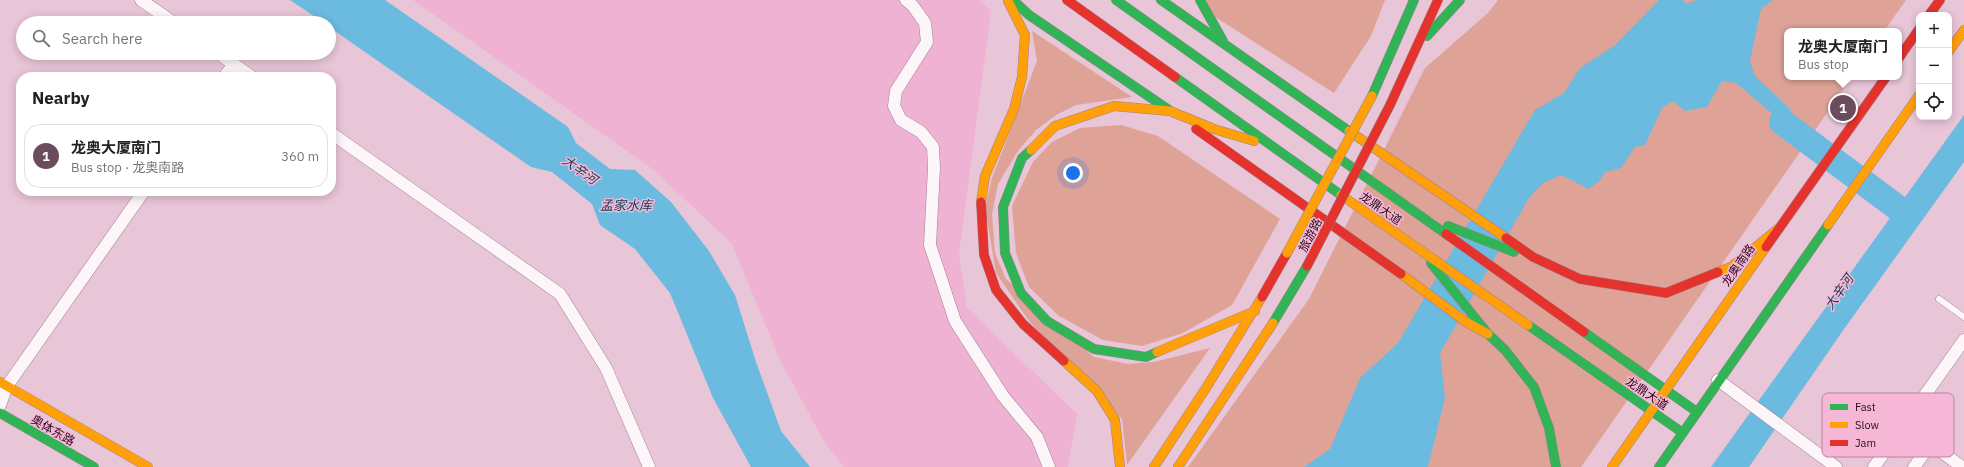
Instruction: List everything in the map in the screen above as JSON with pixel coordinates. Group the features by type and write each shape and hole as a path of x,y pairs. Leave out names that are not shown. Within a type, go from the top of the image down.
{"main road":[{"path":"1007,0 1025,34 1022,77 1014,109 985,176 980,208 984,255 996,290 1023,324 1097,391 1115,420 1120,467"},
{"path":"1013,0 1029,15 1170,111 1420,287 1466,322 1488,334"},
{"name":"龙鼎大道","path":"1067,0 1270,146 1416,247 1436,264 1482,292 1683,433"},
{"name":"龙鼎大道","path":"1116,0 1431,224 1448,230 1527,290 1698,412"},
{"path":"1161,0 1228,48 1533,257"},
{"path":"1200,0 1214,28 1248,72"},
{"name":"旅游路","path":"1178,467 1259,345 1308,266 1390,105 1438,0"},
{"path":"1417,48 1460,0"},
{"path":"1931,12 1940,0"},
{"name":"旅游路","path":"1154,467 1190,416 1255,311 1372,96 1413,1"},
{"path":"1951,48 1964,30"},
{"path":"1902,54 1916,33"},
{"name":"龙奥南路","path":"1612,467 1884,80"},
{"path":"1267,96 1292,125"},
{"path":"1659,467 1698,412 1718,380 1916,99"},
{"path":"1255,311 1146,357 1094,348 1047,321 1021,292 1005,253 1003,206 1022,158 1055,126 1114,106 1170,111 1214,129 1270,146"},
{"path":"1448,230 1533,257 1580,279 1666,293 1731,266 1778,230"},
{"path":"1436,264 1470,312 1488,334 1505,350 1534,387 1549,428 1556,467"},
{"path":"3,384 148,467"},
{"name":"奥体东路","path":"0,414 94,467"}],"street":[{"path":"141,0 164,16"},
{"path":"906,0 913,6 925,23 927,42 896,91 894,106 901,120 921,132 933,147 934,168 930,245 954,321 1003,396 1037,437 1049,466"},
{"path":"228,60 245,72"},
{"path":"228,72 234,64"},
{"path":"336,137 560,294 606,368 649,467"},
{"path":"0,405 3,384 140,196"},
{"path":"1926,393 1964,340"},
{"path":"1718,380 1822,457"},
{"path":"1823,457 1836,467"},
{"path":"1874,467 1881,457"},
{"path":"1918,466 1923,457"},
{"path":"1949,457 1962,467"}],"lane":[{"path":"1939,299 1964,317"}],"shaded area":[{"path":"413,0 979,0 991,11 959,254 967,308 1077,414 1068,467 844,467 825,443 780,360 732,244 654,170"},
{"path":"1205,0 1385,0 1371,36 1334,93 1209,13"},
{"path":"1498,0 1906,0 1886,28 1784,28 1784,80 1850,80 1581,467 1188,467 1309,299 1425,68 1488,13"},
{"path":"1032,31 1132,97 1076,105 1056,115 1036,130 1018,151 998,184 992,214 995,253 1006,279 1094,357 1128,364 1154,362 1210,348 1127,465 1122,419 1029,321 996,273 985,208 992,178 1037,61"},
{"path":"1121,125 1158,136 1280,219 1232,305 1183,333 1142,346 1103,340 1059,316 1029,287 1016,253 1012,206 1033,162 1052,142 1080,128"}],"water":[{"name":"孟家水库","path":"290,0 385,0 568,127 576,143 610,169 635,170 671,202 709,251 735,295 756,362 781,431 810,467 751,467 713,398 670,293 635,249 600,225 592,204 552,172 531,167 336,32 336,16 314,16"},
{"path":"1659,0 1683,0 1686,4 1697,0 1773,0 1761,9 1750,61 1755,76 1791,110 1782,122 1736,83 1722,81 1707,107 1685,111 1673,101 1662,108 1645,145 1635,147 1621,168 1605,172 1600,180 1589,189 1561,175 1543,183 1529,198 1440,353 1445,398 1428,467 1304,467 1330,449 1360,378 1398,343 1535,110 1564,93 1580,68 1614,46"},
{"name":"大辛河","path":"1964,115 1964,162 1844,329 1749,467 1711,467"}],"waterway":[{"path":"1782,122 1898,208"}],"traffic: fast":[{"path":"1013,0 1029,15 1169,110"},
{"path":"1116,0 1446,234"},
{"path":"1161,0 1349,131"},
{"path":"1200,0 1223,41"},
{"path":"1372,96 1414,0"},
{"path":"1427,36 1460,0"},
{"path":"1175,77 1341,195"},
{"path":"1031,150 1022,158 1003,207 1005,253 1021,293 1047,321 1094,349 1146,357 1157,352"},
{"path":"1659,467 1828,225"},
{"path":"1448,226 1514,252"},
{"path":"1431,263 1488,334 1505,350 1534,387 1549,428 1556,467"},
{"path":"1273,323 1307,266"},
{"path":"1528,325 1683,433"},
{"path":"1584,332 1697,412"},
{"path":"0,413 94,467"}],"traffic: slow":[{"path":"981,202 985,176 1014,109 1022,77 1025,35 1008,1"},
{"path":"1951,48 1964,30"},
{"path":"1287,253 1372,96"},
{"path":"1828,225 1916,99"},
{"path":"1031,150 1055,126 1114,106 1170,111 1214,129 1254,141"},
{"path":"1349,131 1506,238"},
{"path":"1341,195 1528,325"},
{"path":"1718,272 1731,267 1778,229"},
{"path":"1612,467 1766,247"},
{"path":"1401,274 1466,322 1488,334"},
{"path":"1154,467 1206,388 1262,297"},
{"path":"1157,352 1255,311"},
{"path":"1178,467 1273,323"},
{"path":"1064,361 1097,391 1115,420 1120,467"},
{"path":"0,382 148,467"}],"traffic: jam":[{"path":"1067,0 1175,77"},
{"path":"1390,105 1438,0"},
{"path":"1931,12 1940,0"},
{"path":"1902,54 1916,33"},
{"path":"1766,247 1884,80"},
{"path":"1307,266 1390,105"},
{"path":"1196,129 1401,274"},
{"path":"981,202 984,255 996,290 1023,324 1064,361"},
{"path":"1446,234 1584,332"},
{"path":"1506,238 1533,257 1580,279 1666,293 1718,272"},
{"path":"1262,297 1287,253"}],"place":[{"name":"龙奥大厦南门","path":"1843,108"}]}
